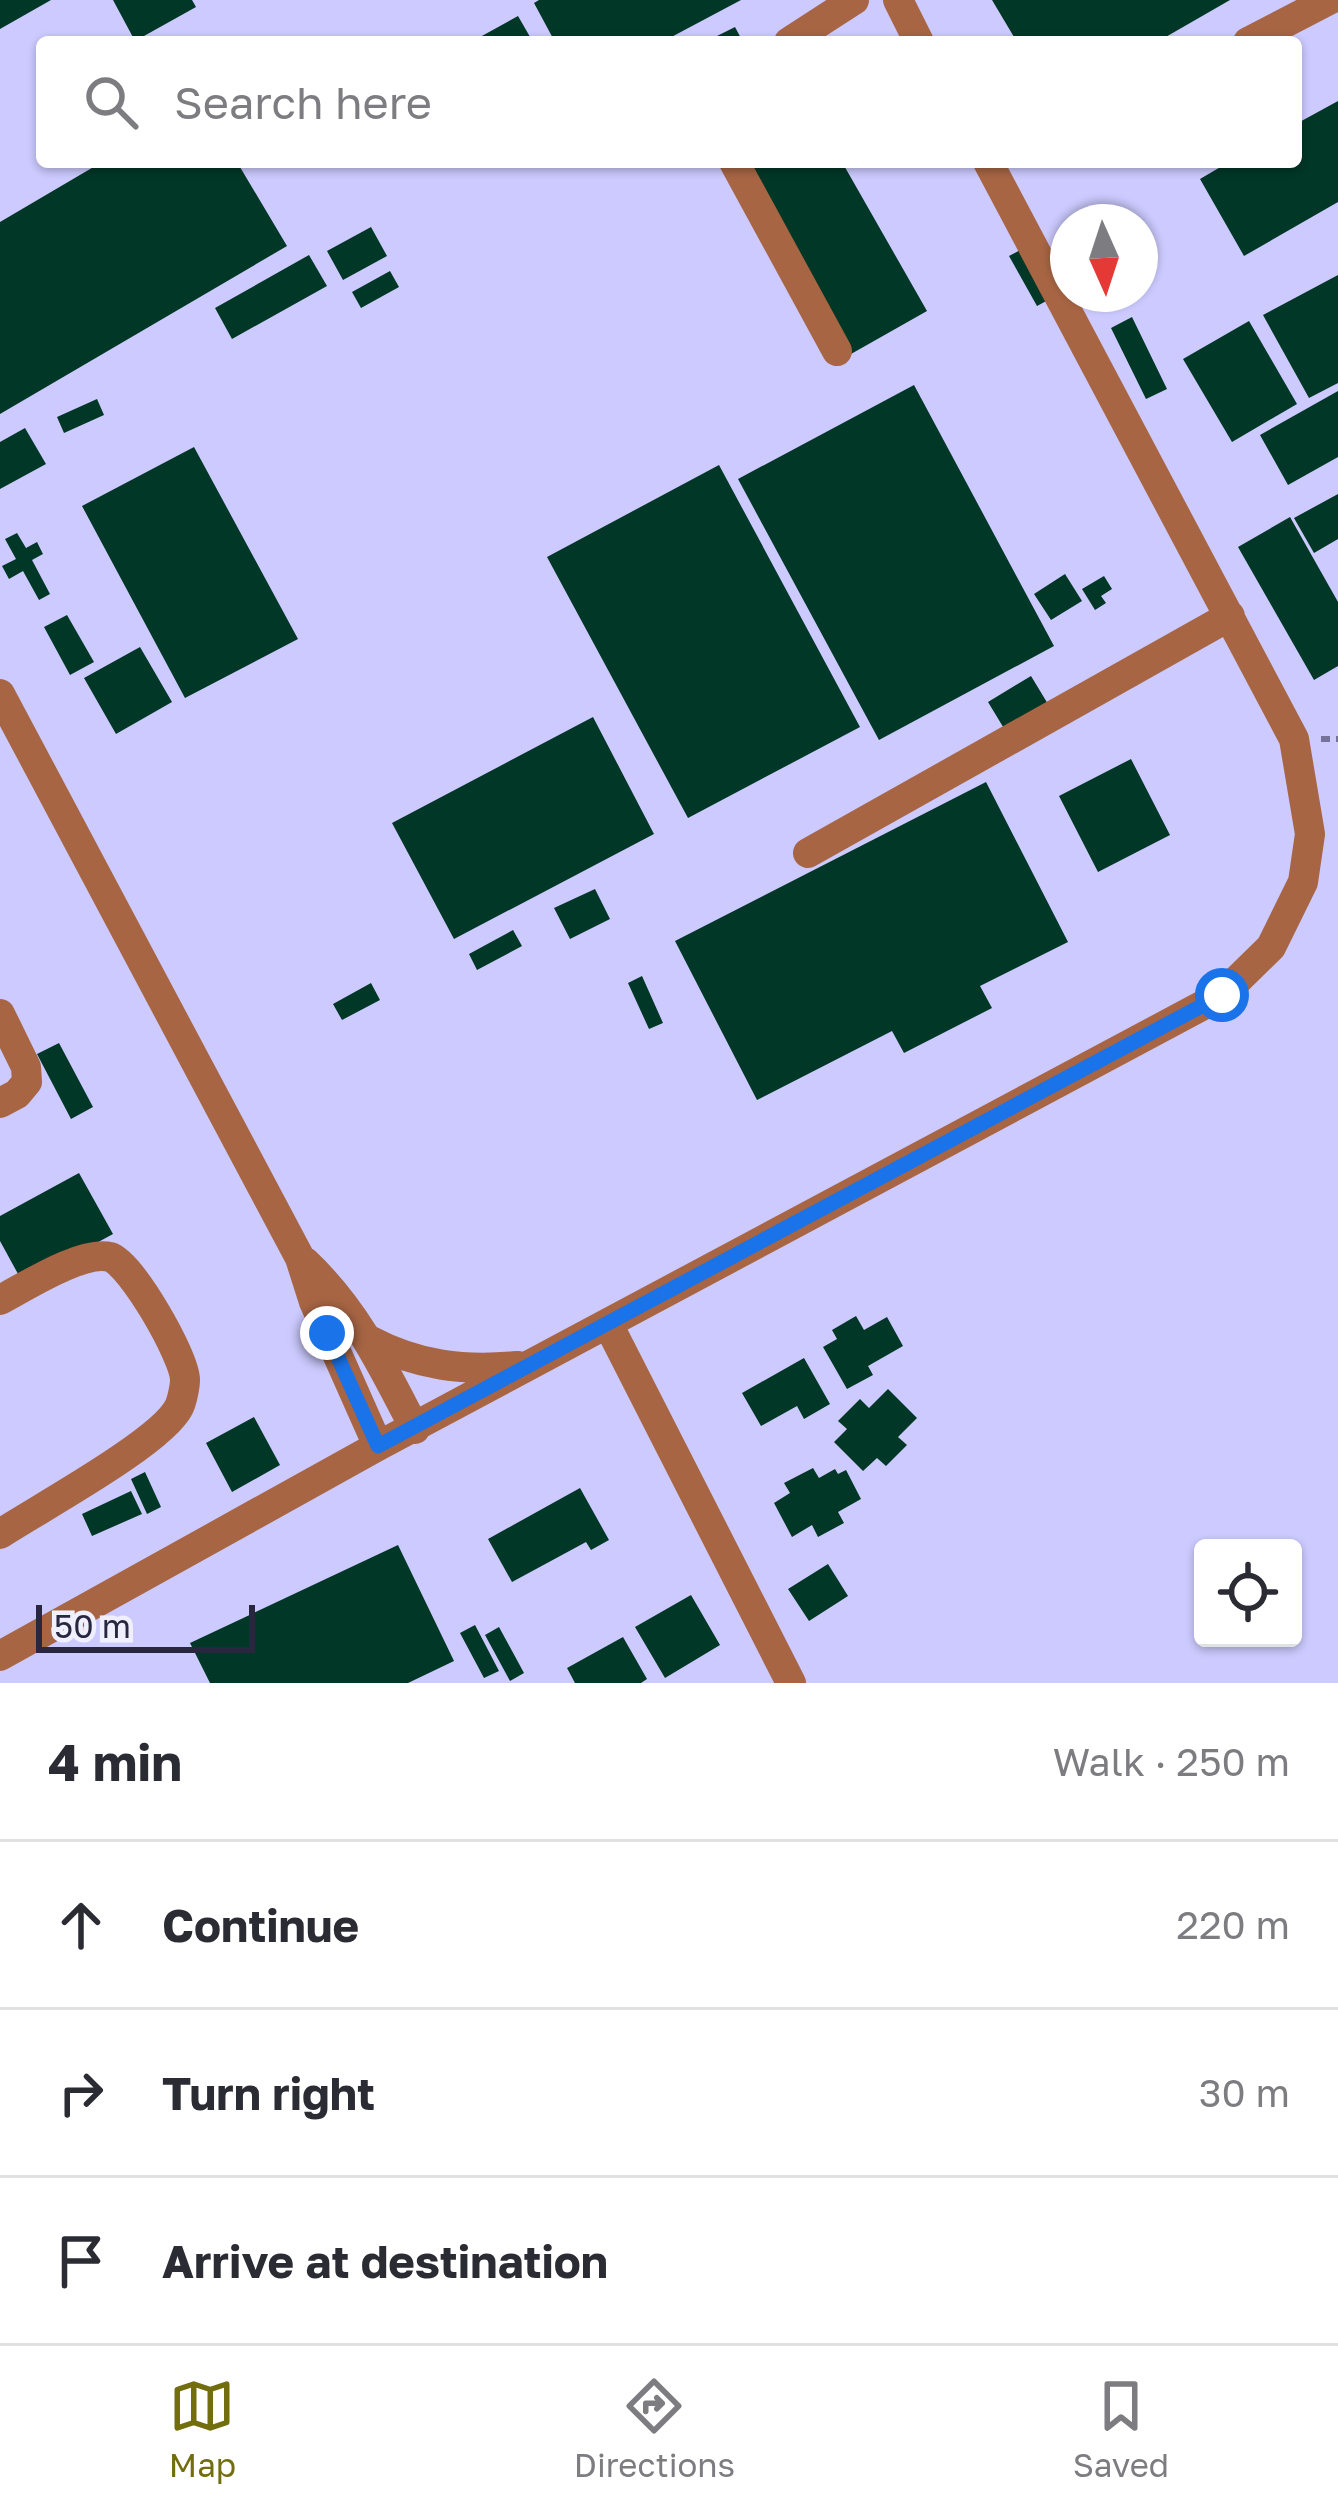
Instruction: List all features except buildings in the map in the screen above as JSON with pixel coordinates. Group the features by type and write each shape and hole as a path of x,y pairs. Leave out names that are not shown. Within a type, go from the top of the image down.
{"lane":[{"path":"805,36 854,0"},
{"path":"898,0 917,36"},
{"path":"1260,36 1329,0"},
{"path":"737,168 837,351"},
{"path":"0,1656 378,1446 1222,995 1271,947 1303,882 1310,834 1294,739 1001,168"},
{"path":"808,853 1230,616"},
{"path":"0,694 300,1258 314,1302 378,1446"},
{"path":"0,1014 26,1066 27,1082 0,1103"},
{"path":"0,1300 89,1257 111,1257 127,1268 179,1355 185,1380 178,1408 156,1434 0,1534"},
{"path":"300,1258 337,1292 369,1340 415,1429"},
{"path":"608,1324 791,1683"},
{"path":"369,1340 399,1356 440,1366 476,1370 530,1364"}],"route":[{"path":"327,1333 378,1446 1222,995"}]}
